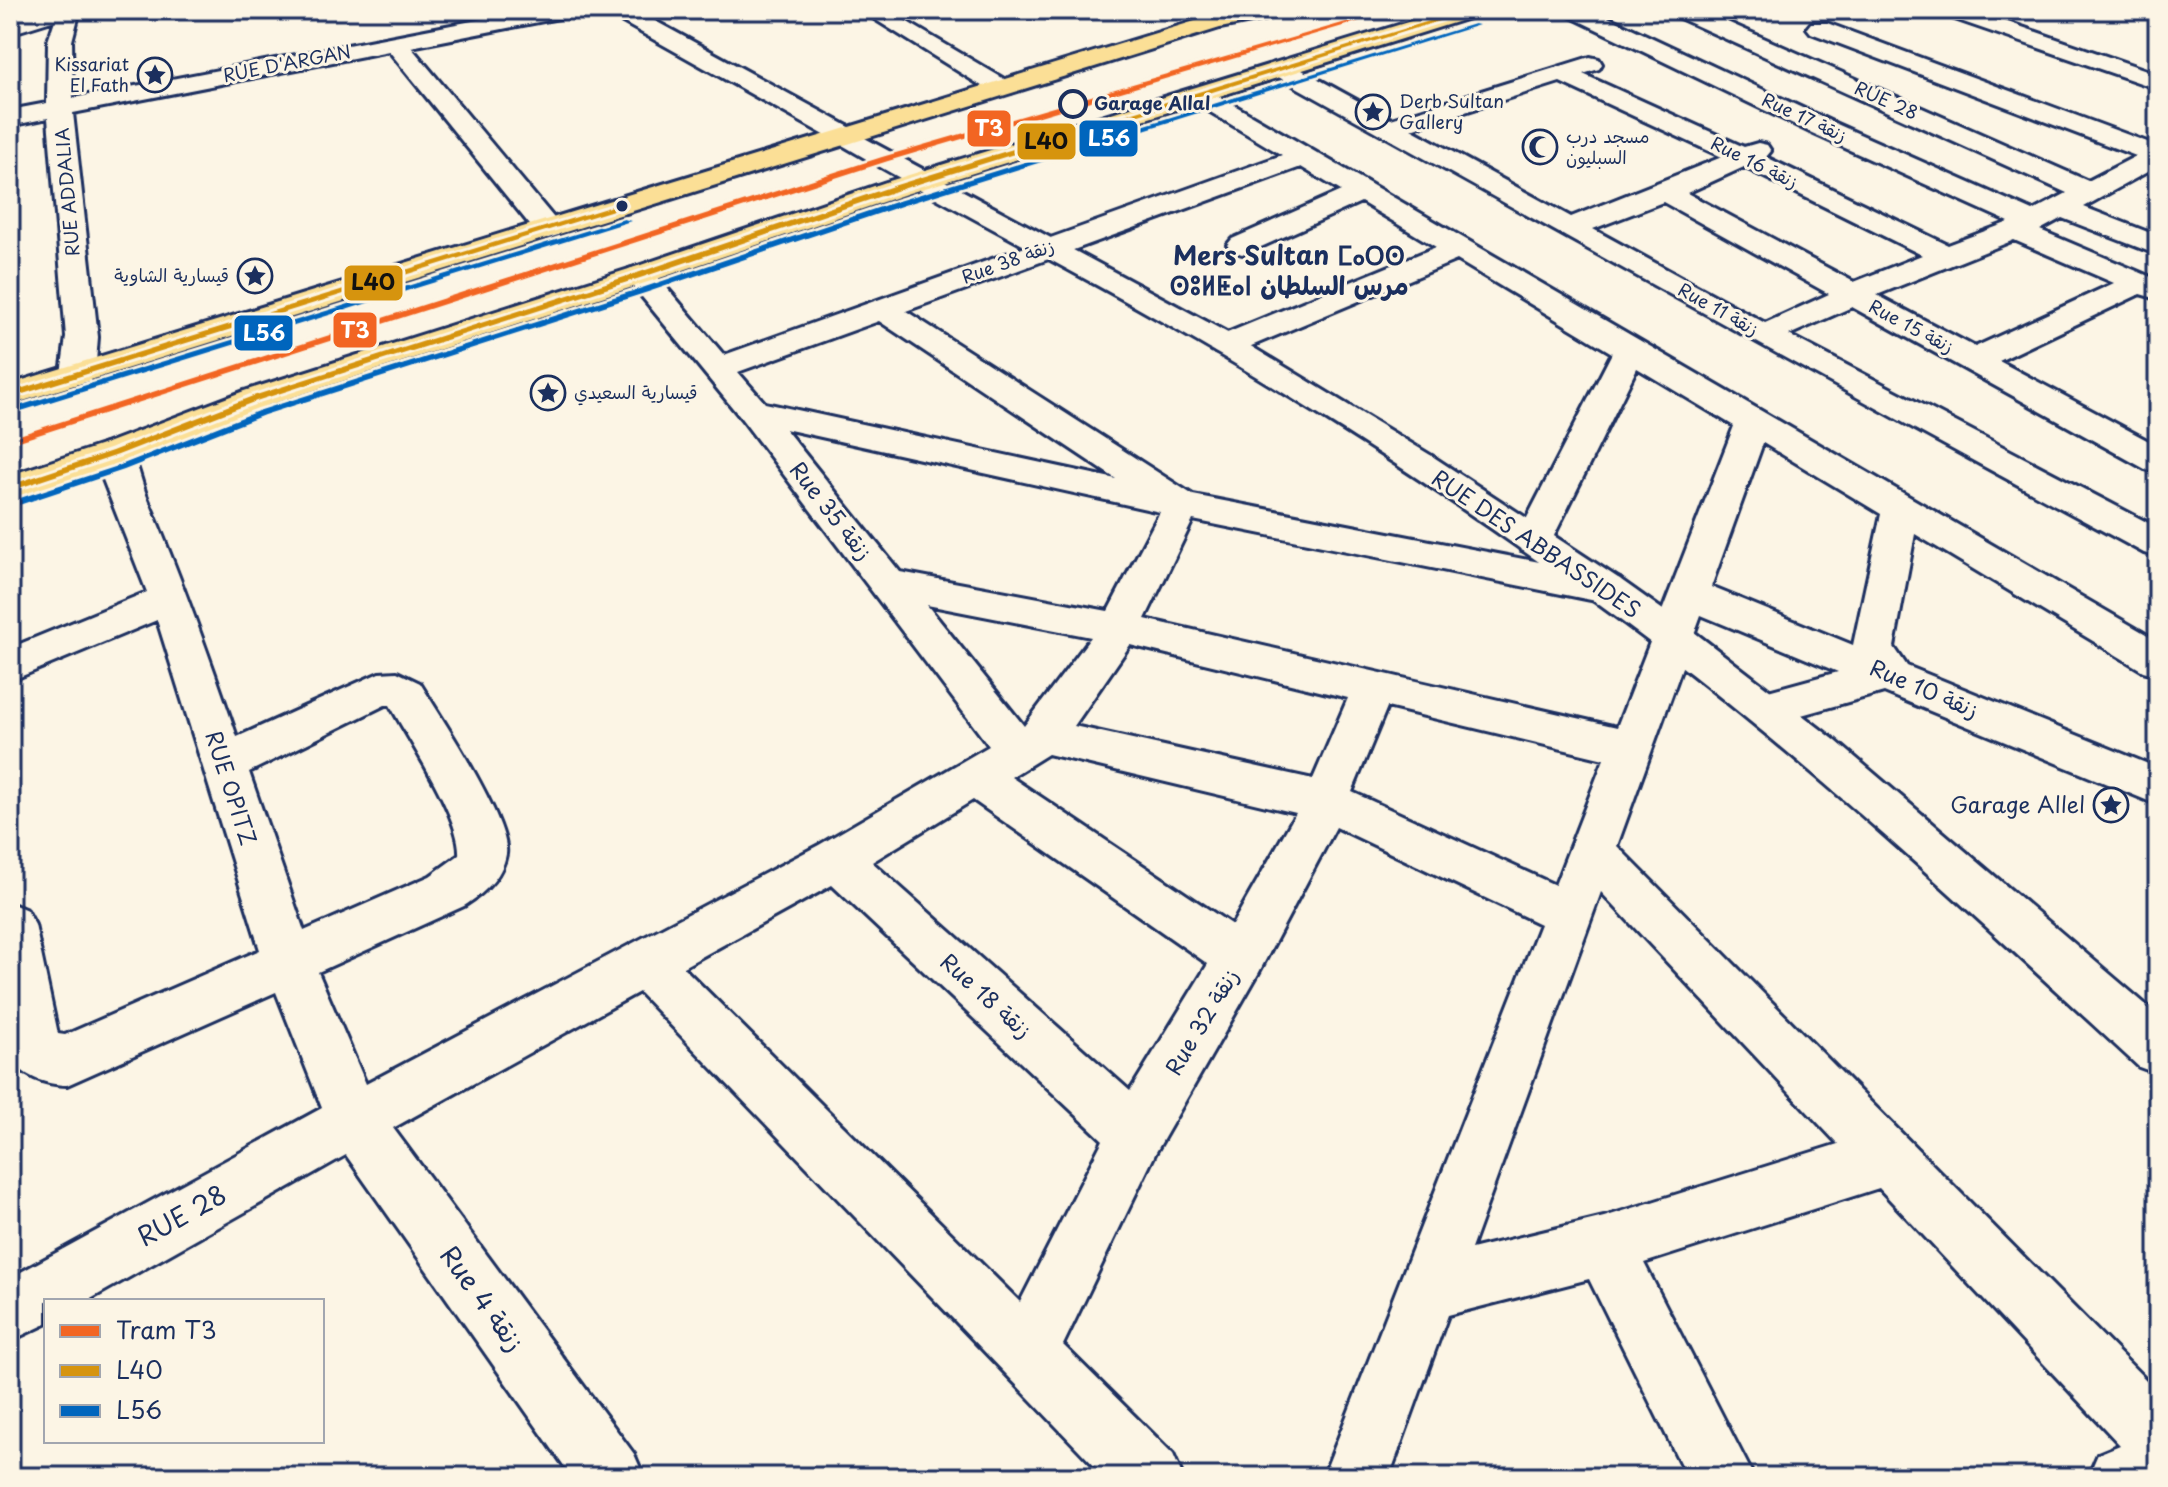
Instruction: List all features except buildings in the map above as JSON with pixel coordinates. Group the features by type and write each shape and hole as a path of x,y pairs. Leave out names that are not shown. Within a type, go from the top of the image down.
{"main road":[{"path":"10,395 1216,22 1279,10"},
{"path":"10,488 115,453 256,398 640,275 920,180 1201,96 1471,10"}],"street":[{"path":"10,27 66,10"},
{"name":"RUE ADDALIA","path":"66,10 60,41 60,109 82,337 78,374"},
{"name":"RUE D'ARGAN","path":"10,118 564,10"},
{"name":"RUE DES ABBASSIDES","path":"618,10 920,180 1226,345 1370,434 1606,589 1681,615 1765,708 1974,886 2158,1049"},
{"path":"871,10 1002,88"},
{"name":"Rue 17 زنقة","path":"1575,10 1651,44 2148,287"},
{"name":"RUE 28","path":"1681,10 2091,193"},
{"path":"1951,10 2158,82"},
{"path":"1761,46 1857,14"},
{"path":"1386,129 1711,23"},
{"path":"1819,28 2158,155"},
{"path":"395,43 548,229"},
{"name":"Rue 11 زنقة","path":"1282,69 1764,335 2158,544"},
{"name":"Rue 16 زنقة","path":"1561,73 1742,156 1945,255"},
{"path":"1201,96 2158,660"},
{"path":"1568,228 1665,192 1742,156 1891,103"},
{"path":"1764,335 1945,255 2025,226 2158,155"},
{"name":"Rue 38 زنقة","path":"716,369 1302,157"},
{"path":"1242,245 1361,192"},
{"name":"Rue 15 زنقة","path":"1665,192 2158,461"},
{"path":"2062,208 2158,246"},
{"path":"1226,345 1458,249"},
{"name":"Rue 35 زنقة","path":"640,275 753,411 888,584 1030,744"},
{"path":"1974,360 2148,287"},
{"path":"882,309 1182,505"},
{"path":"1534,541 1630,350"},
{"path":"753,411 1182,505 1606,589"},
{"path":"1356,1477 1753,423"},
{"name":"RUE OPITZ","path":"115,453 120,477 170,599 289,962 354,1120"},
{"path":"1182,505 1120,628 1030,744 1326,801 1568,914"},
{"path":"1765,708 1890,674 1873,648 1901,510"},
{"path":"888,584 1120,628 1630,748"},
{"path":"10,665 170,599"},
{"name":"Rue 10 زنقة","path":"1681,615 1890,674 2158,787"},
{"path":"10,925 31,1044 39,1055 53,1060 67,1060 447,891 469,877 481,861 484,847 475,821 405,694 397,688 379,689 223,764"},
{"name":"Rue 32 زنقة","path":"1027,1353 1136,1133 1240,958 1326,801 1373,688"},
{"name":"RUE 28","path":"10,1311 354,1120 836,859 1030,744"},
{"path":"975,777 1240,958"},
{"path":"1592,851 1887,1157 2138,1466"},
{"name":"Rue 18 زنقة","path":"836,859 1136,1133"},
{"path":"646,964 1150,1477"},
{"name":"Rue 4 زنقة","path":"354,1120 611,1477"},
{"path":"1426,1290 1604,1246 1887,1157"},
{"path":"1604,1246 1721,1477"}],"tram line":[{"name":"T3","path":"10,441 885,159 1394,10"}],"transit line":[{"name":"L40","path":"10,488 115,453 256,398 640,275 896,188 1471,10"},
{"name":"L56","path":"15,503 121,468 261,413 645,290 901,203 1476,25"},
{"name":"L40","path":"10,395 622,206"},
{"name":"L56","path":"15,410 627,221"}],"place":[{"name":"Kissariat El Fath","path":"155,75"},
{"name":"Garage Allal","path":"1073,104"},
{"name":"Derb Sultan Gallery","path":"1373,112"},
{"name":"مسجد درب السبليون","path":"1540,147"},
{"name":"قيسارية الشاوية","path":"255,276"},
{"name":"قيسارية السعيدي","path":"548,393"},
{"name":"Garage Allel","path":"2111,805"}],"district":[{"name":"Mers Sultan ⵎⴰⵔⵙ ⵙⵓⵍⵟⴰⵏ مرس السلطان","path":"1289,271"}]}
